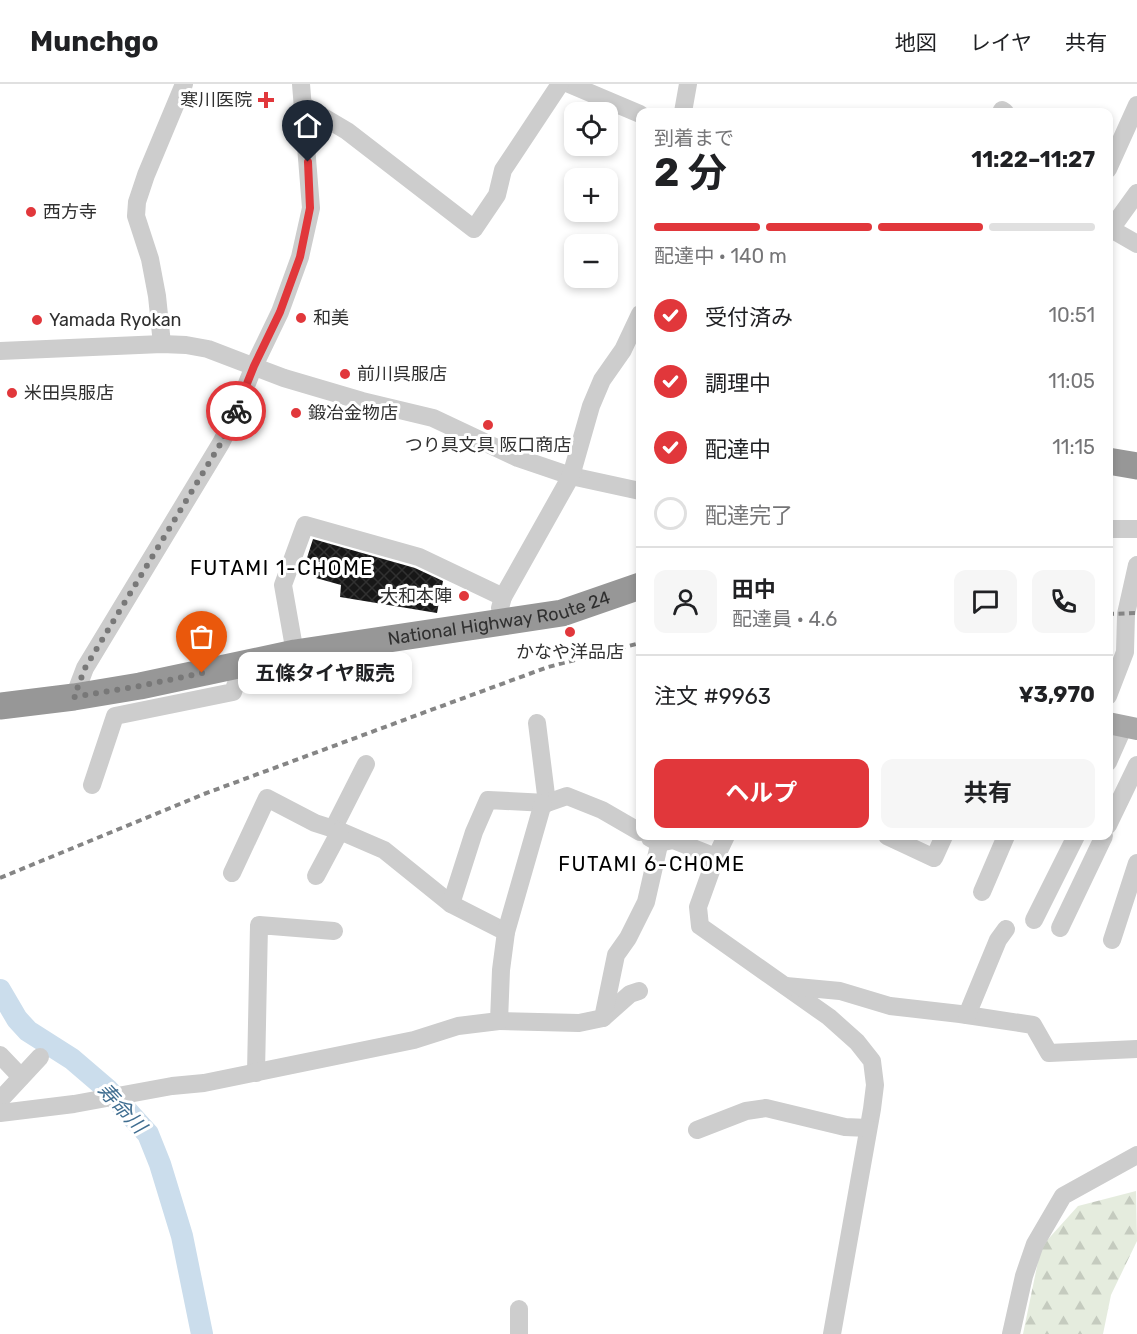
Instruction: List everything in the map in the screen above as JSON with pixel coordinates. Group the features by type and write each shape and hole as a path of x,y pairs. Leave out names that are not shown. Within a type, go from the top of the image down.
{"highway":[{"path":"1113,462 1137,466"},
{"name":"National Highway Route 24","path":"0,706 140,686 295,652 562,613 636,587"}],"street":[{"path":"162,344 150,258 136,216 137,202 184,84"},
{"path":"74,697 85,668 221,443 280,312 300,257 310,208 301,84"},
{"path":"303,105 347,131 474,229 497,195 503,170 560,84"},
{"path":"569,84 636,112"},
{"path":"684,108 688,84"},
{"path":"1113,158 1137,105"},
{"path":"1113,226 1137,194"},
{"path":"1113,230 1137,244"},
{"path":"496,624 503,597 571,476 591,405 602,380 623,350 636,322"},
{"path":"0,351 186,345 208,350 284,378 362,401 434,418 518,458 571,476 636,490"},
{"path":"295,652 283,585 304,525 419,556 503,597"},
{"path":"1113,529 1137,529"},
{"path":"1113,683 1125,652 1126,614 1137,565"},
{"path":"92,785 114,716 233,692 243,664"},
{"path":"499,1021 501,970 506,932 545,802 537,723"},
{"path":"1113,814 1137,764 1119,737"},
{"path":"316,876 366,764"},
{"path":"451,904 474,832 488,800 545,802 567,796 602,810 636,830"},
{"path":"232,873 267,798 315,823 384,850 451,904 506,932"},
{"path":"603,1018 616,955 628,938 646,902 655,840"},
{"path":"673,840 716,857"},
{"path":"724,840 698,906 700,926 829,1017 857,1042 872,1061 875,1085 832,1334"},
{"path":"896,840 934,858 942,840"},
{"path":"982,892 1004,840"},
{"path":"1034,920 1074,840"},
{"path":"1060,928 1102,840"},
{"path":"1112,940 1137,863"},
{"path":"256,1073 260,925 334,931"},
{"path":"967,1015 998,940 1006,929"},
{"path":"784,986 840,991 890,1006 1033,1025 1049,1053 1137,1049"},
{"path":"0,1113 74,1104 256,1073 414,1040 458,1026 499,1021 579,1023 603,1018 630,994 639,991"},
{"path":"0,1055 21,1077"},
{"path":"0,1100 40,1057"},
{"path":"697,1130 746,1112 766,1108 845,1127 868,1128"},
{"path":"1011,1334 1024,1276 1035,1244 1063,1196 1137,1155"},
{"path":"519,1309 519,1334"}],"green space":[{"path":"1136,1191 1137,1241 1111,1295 1103,1334 1023,1334 1041,1247 1078,1206"}],"building":[{"path":"313,539 415,568 443,581 437,613 340,597 341,585 316,578 320,562 306,561"}],"waterway":[{"name":"寿命川","path":"0,990 17,1019 28,1031 72,1059 107,1089 148,1134 160,1164 182,1236 202,1334"}],"railway":[{"path":"1113,614 1137,613"},
{"path":"0,878 204,794 420,714 548,667 636,644"}],"way so far":[{"path":"202,673 74,697 85,668 221,443 236,411"}],"place":[{"name":"寒川医院","path":"266,100"},
{"name":"西方寺","path":"31,212"},
{"name":"和美","path":"301,318"},
{"name":"Yamada Ryokan","path":"37,320"},
{"name":"前川呉服店","path":"345,374"},
{"name":"米田呉服店","path":"12,393"},
{"name":"鍛冶金物店","path":"296,413"},
{"name":"つり具文具 阪口商店","path":"488,425"},
{"name":"大和本陣","path":"464,596"},
{"name":"かなや洋品店","path":"570,632"},
{"name":"五條タイヤ販売","path":"202,673"}],"district":[{"name":"FUTAMI 1-CHOME","path":"282,568"},
{"name":"FUTAMI 6-CHOME","path":"652,864"}],"route":[{"path":"236,411 254,366 280,312 300,257 310,208 308,162"}]}
